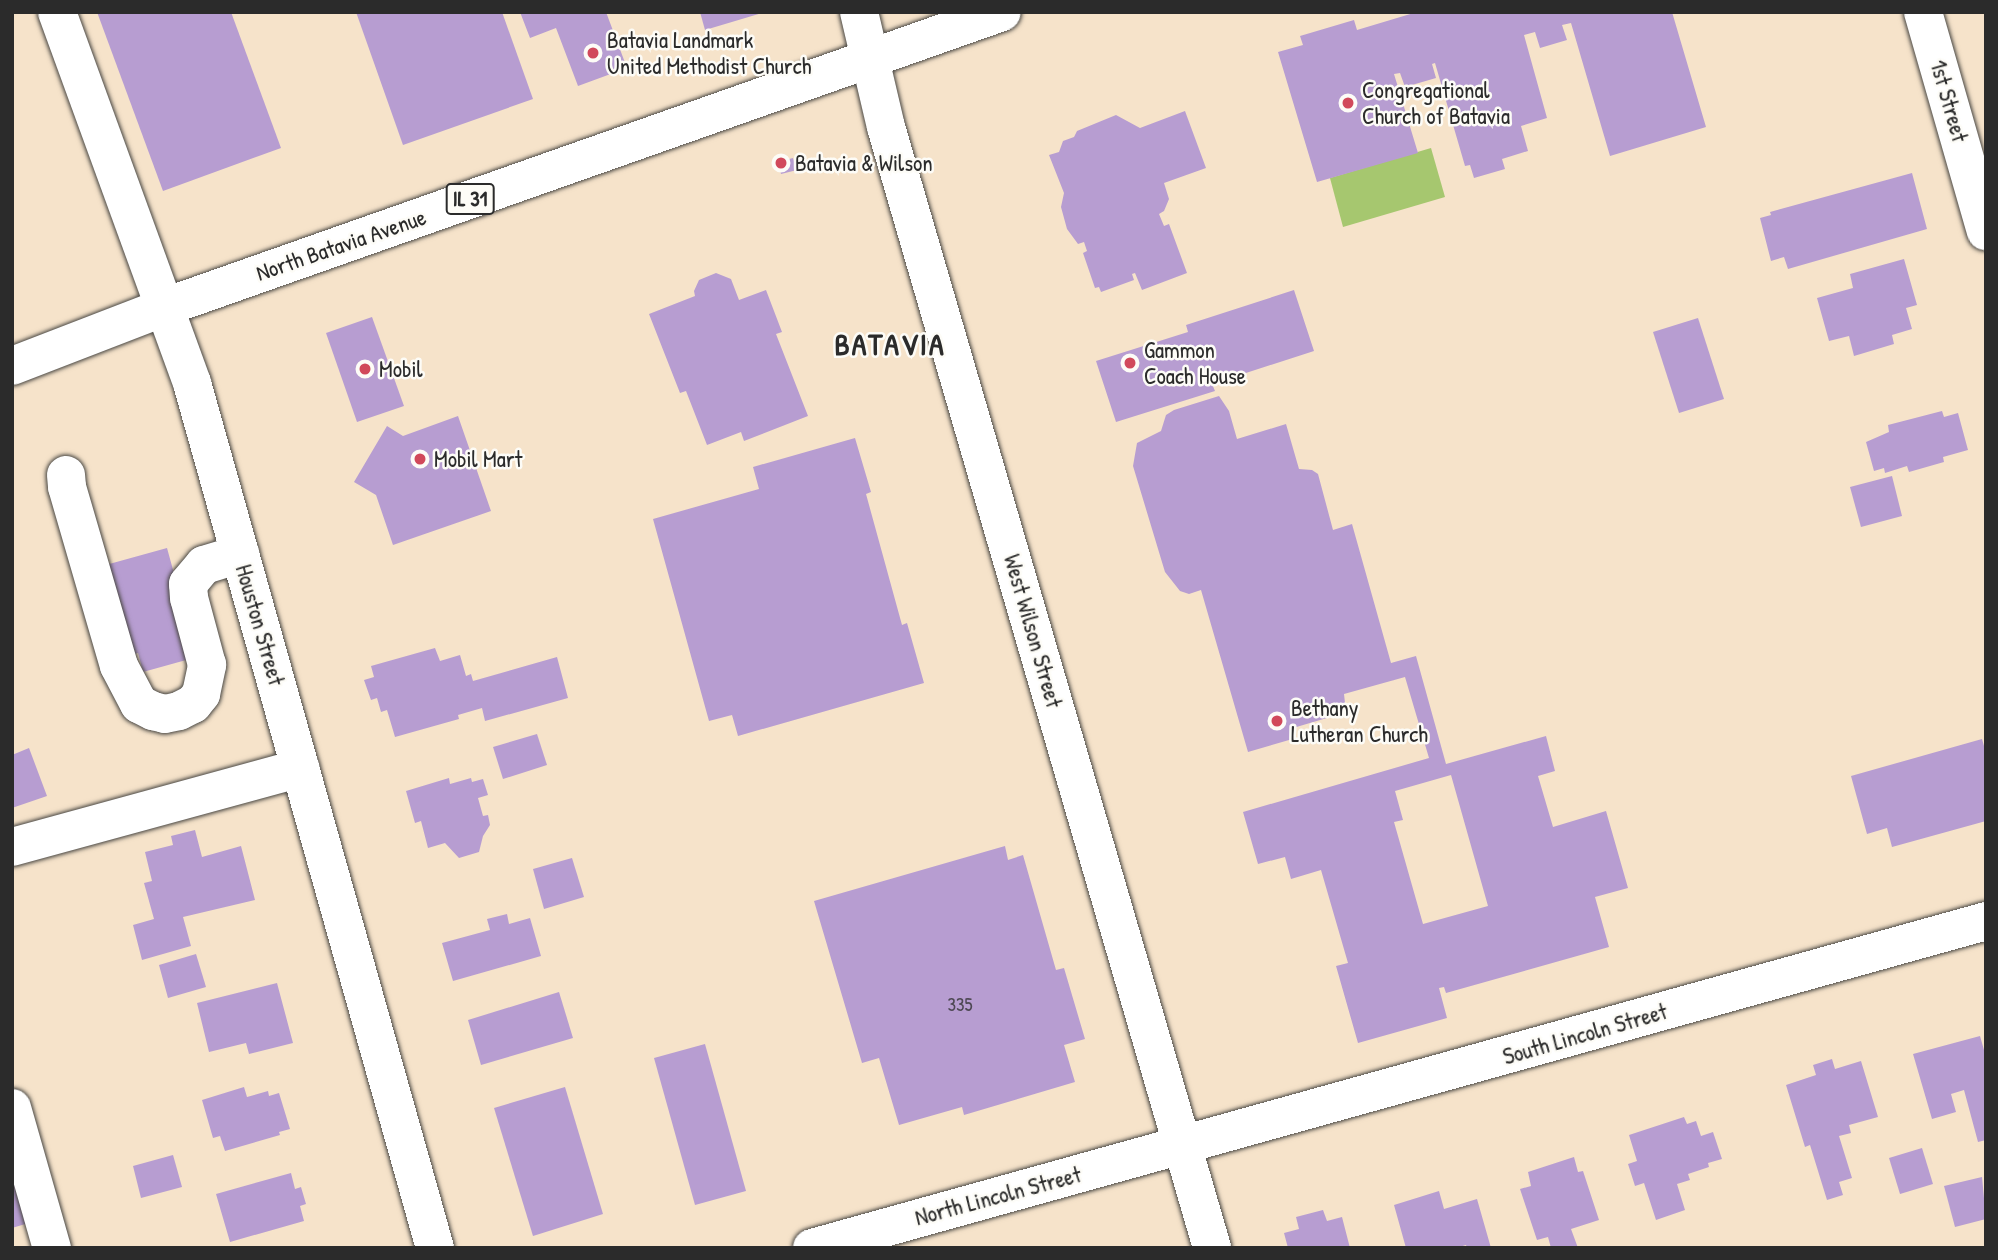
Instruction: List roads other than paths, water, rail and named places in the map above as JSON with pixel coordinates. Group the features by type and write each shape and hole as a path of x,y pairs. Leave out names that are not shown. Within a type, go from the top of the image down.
{"street":[{"name":"Houston Street","path":"57,12 192,383 435,1248"},
{"name":"West Wilson Street","path":"859,12 886,127 1212,1248"},
{"name":"IL 31","path":"870,58 1002,12"},
{"name":"1st Street","path":"1923,12 1986,231"},
{"name":"North Batavia Avenue","path":"12,366 165,307 870,58"},
{"path":"66,475 66,487 119,666 139,704 153,712 179,712 193,704 201,694 207,665 188,584 204,565 240,554"},
{"path":"12,847 300,768"},
{"name":"South Lincoln Street","path":"1184,1146 1986,921"},
{"path":"12,1108 52,1248"},
{"name":"North Lincoln Street","path":"812,1248 1184,1146"}],"place":[{"name":"Batavia Landmark United Methodist Church","path":"593,53"},
{"name":"Congregational Church of Batavia","path":"1348,103"},
{"name":"Batavia & Wilson","path":"781,163"},
{"name":"Gammon Coach House","path":"1130,363"},
{"name":"Mobil","path":"365,369"},
{"name":"Mobil Mart","path":"420,459"},
{"name":"Bethany Lutheran Church","path":"1277,721"}],"district":[{"name":"BATAVIA","path":"890,344"}]}
